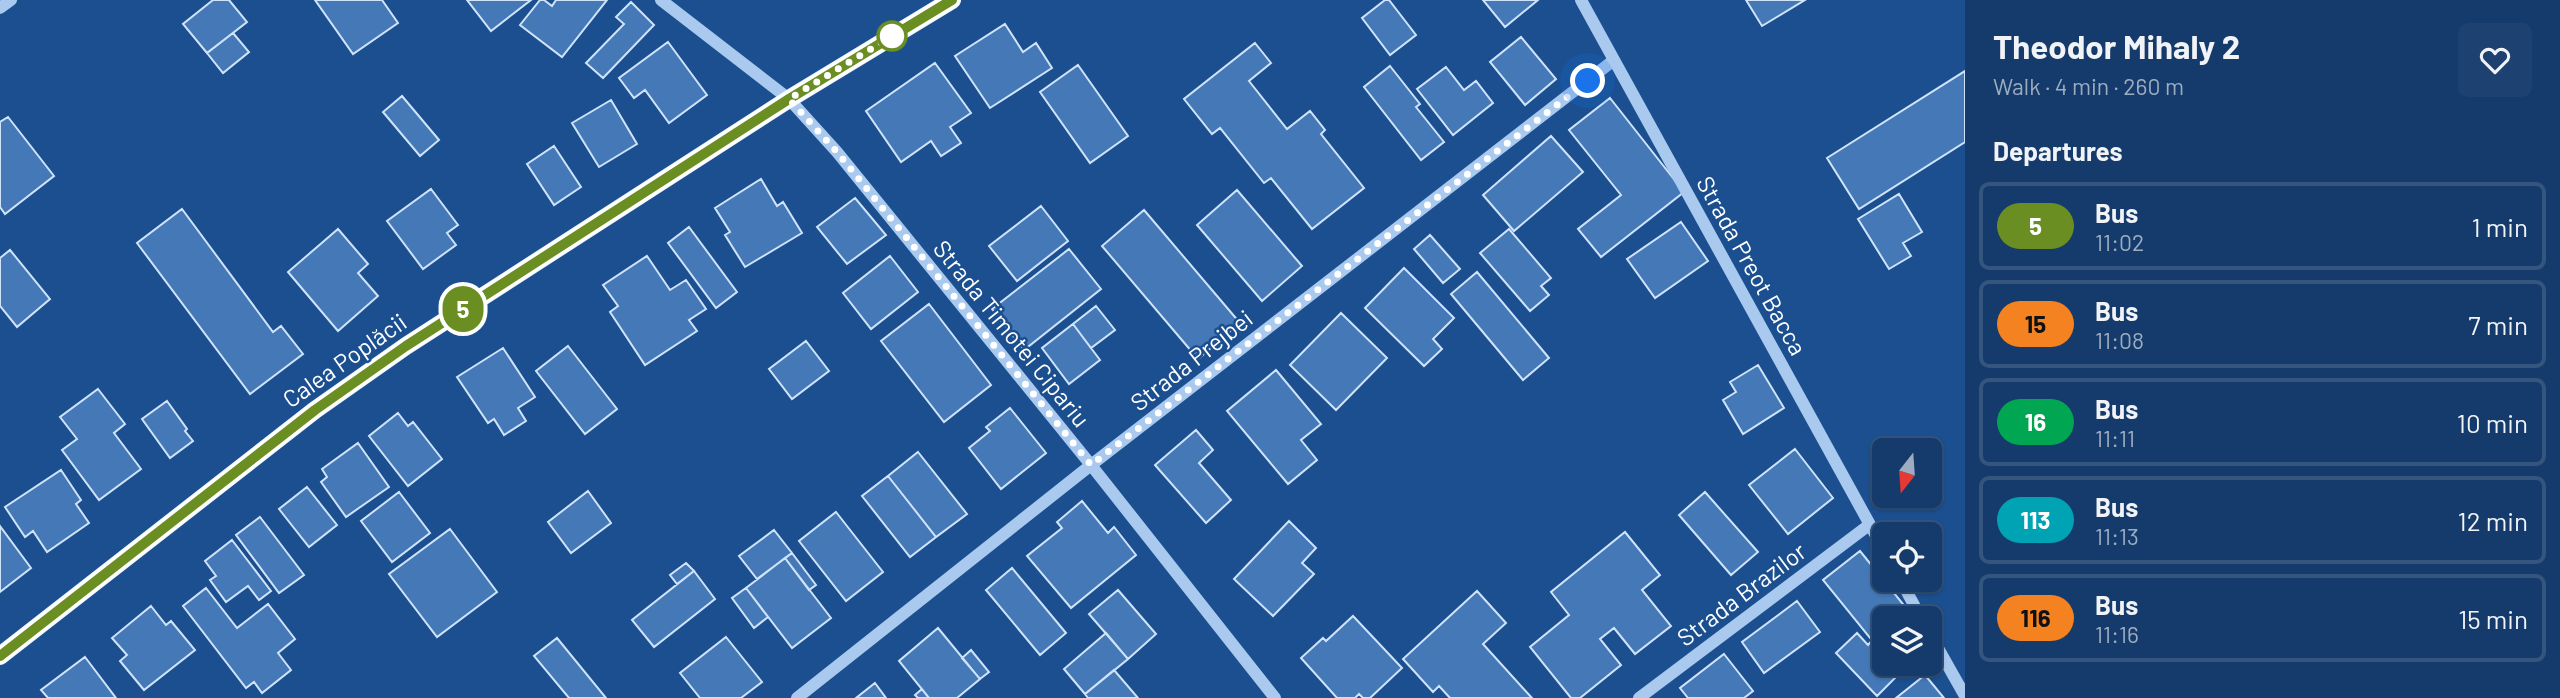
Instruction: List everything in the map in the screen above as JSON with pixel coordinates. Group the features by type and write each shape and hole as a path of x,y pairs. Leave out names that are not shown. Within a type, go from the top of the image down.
{"main road":[{"name":"Calea Poplăcii","path":"0,656 315,410 406,346 789,99 952,0"}],"street":[{"path":"0,8 11,0"},
{"name":"Strada Timotei Cipariu","path":"661,0 675,4 789,99 837,152 1091,465 1275,698"},
{"name":"Strada Preot Bacca","path":"1581,0 1872,529"},
{"name":"Strada Prejbei","path":"797,698 1091,465 1614,60"},
{"name":"Strada Brazilor","path":"1639,698 1870,525"},
{"path":"1942,655 1965,696"}],"building":[{"path":"213,0 229,0 247,22 207,53 183,24"},
{"path":"315,0 382,0 398,23 353,54"},
{"path":"467,0 531,0 491,31"},
{"path":"540,0 552,6 556,0 607,0 562,57 520,25"},
{"path":"1385,0 1389,0 1416,35 1390,55 1362,18"},
{"path":"1483,0 1538,0 1505,27"},
{"path":"1746,0 1805,0 1762,26"},
{"path":"631,2 654,25 603,78 586,63 624,24 616,17"},
{"path":"1005,24 1023,52 1036,43 1052,68 990,108 955,56"},
{"path":"233,33 249,52 223,73 207,53"},
{"path":"1521,37 1556,79 1525,105 1490,62"},
{"path":"668,42 707,95 669,123 645,90 634,98 619,78"},
{"path":"1255,43 1271,63 1249,81 1287,129 1310,111 1325,130 1321,134 1364,188 1312,229 1271,178 1264,183 1220,128 1212,134 1184,99"},
{"path":"935,63 971,113 950,127 961,143 941,156 931,141 901,162 866,111"},
{"path":"1078,65 1128,136 1090,163 1040,92"},
{"path":"1390,66 1420,104 1416,107 1444,142 1421,160 1364,87"},
{"path":"1446,67 1464,90 1476,81 1493,103 1453,135 1417,89"},
{"path":"1965,71 1965,142 1859,209 1827,158"},
{"path":"402,96 439,140 420,156 383,112"},
{"path":"1610,98 1684,192 1601,257 1578,229 1621,195 1569,130"},
{"path":"611,100 637,144 599,167 572,123"},
{"path":"8,117 54,176 5,214 0,207 0,122"},
{"path":"1551,136 1583,172 1514,231 1483,195"},
{"path":"554,146 581,187 554,205 527,164"},
{"path":"761,179 777,206 783,202 802,233 745,267 725,235 730,232 715,208"},
{"path":"431,189 458,225 447,233 456,245 423,269 387,221"},
{"path":"1237,190 1302,266 1262,301 1197,225"},
{"path":"1899,194 1922,232 1903,243 1911,256 1889,269 1858,219"},
{"path":"855,198 886,235 847,264 817,227"},
{"path":"1041,206 1068,241 1017,281 989,246"},
{"path":"182,209 273,332 281,326 303,354 250,394 137,243"},
{"path":"1144,210 1240,323 1198,359 1102,246"},
{"path":"1681,222 1708,261 1655,298 1627,259"},
{"path":"689,227 737,292 716,308 668,243"},
{"path":"338,229 368,264 358,273 378,296 338,331 288,272"},
{"path":"1509,229 1551,278 1541,286 1549,295 1530,311 1480,253"},
{"path":"1430,235 1460,269 1443,283 1414,249"},
{"path":"1069,249 1101,289 1024,350 992,309"},
{"path":"10,250 50,299 17,327 0,306 0,258"},
{"path":"647,256 670,290 686,280 706,309 689,320 697,331 645,365 610,312 618,306 603,285"},
{"path":"890,256 918,292 871,329 843,293"},
{"path":"1404,268 1454,318 1433,339 1442,349 1424,366 1365,308"},
{"path":"1477,272 1549,358 1523,380 1451,294"},
{"path":"929,304 991,385 944,422 881,341"},
{"path":"1096,306 1115,330 1091,348 1073,324"},
{"path":"1341,313 1387,358 1336,410 1290,365"},
{"path":"1073,324 1100,360 1069,384 1042,348"},
{"path":"806,341 829,371 792,399 769,369"},
{"path":"568,346 617,409 585,434 536,371"},
{"path":"503,348 535,397 518,408 526,421 504,435 494,419 488,423 457,377"},
{"path":"1758,365 1784,408 1743,434 1723,400 1736,392 1730,382"},
{"path":"1276,370 1321,424 1301,440 1317,460 1288,484 1227,411"},
{"path":"98,389 125,424 114,433 141,469 99,500 62,450 77,439 60,417"},
{"path":"167,401 193,441 170,458 142,419"},
{"path":"1010,408 1046,453 1001,489 969,448 990,431 986,427"},
{"path":"398,413 408,426 413,422 442,459 408,486 369,436"},
{"path":"1196,430 1213,450 1199,463 1231,500 1206,523 1155,465"},
{"path":"358,443 389,487 346,517 321,482 327,477 322,469"},
{"path":"1795,449 1833,498 1788,534 1749,485"},
{"path":"918,452 967,514 936,537 888,476"},
{"path":"61,470 81,500 76,504 89,523 47,552 33,531 25,537 5,507"},
{"path":"888,476 936,537 910,557 862,496"},
{"path":"307,487 337,525 309,547 279,509"},
{"path":"588,491 611,523 571,553 548,522"},
{"path":"399,492 430,533 392,562 361,521"},
{"path":"1705,492 1758,552 1731,575 1679,515"},
{"path":"1082,501 1108,533 1114,527 1136,555 1071,608 1027,556 1062,528 1057,522"},
{"path":"836,512 883,572 846,601 799,541"},
{"path":"260,517 304,575 279,593 236,535"},
{"path":"1289,521 1316,548 1302,563 1314,574 1273,616 1234,579"},
{"path":"0,526 31,568 0,592"},
{"path":"450,529 497,592 437,637 389,574"},
{"path":"774,530 792,553 757,579 739,556"},
{"path":"1625,532 1660,575 1642,590 1671,626 1635,654 1614,628 1600,639 1621,665 1580,698 1571,698 1530,647 1569,615 1551,592"},
{"path":"232,540 271,591 259,600 248,586 226,602 210,580 216,576 205,561"},
{"path":"1860,551 1872,566 1872,592 1893,592 1905,606 1872,606 1870,638 1823,580"},
{"path":"792,553 816,585 809,590 785,558"},
{"path":"785,558 831,618 792,648 746,588"},
{"path":"686,563 694,571 677,584 670,575"},
{"path":"1012,568 1066,633 1040,655 986,590"},
{"path":"694,571 715,599 654,647 632,620"},
{"path":"206,588 237,628 268,604 295,639 278,653 291,670 262,693 254,682 246,688 183,606"},
{"path":"746,588 768,617 754,628 732,598"},
{"path":"1118,590 1156,634 1128,659 1089,614"},
{"path":"1477,591 1506,623 1483,644 1532,698 1450,698 1439,686 1433,692 1403,659"},
{"path":"1797,601 1820,632 1764,673 1742,642"},
{"path":"151,606 166,625 171,621 195,650 144,690 120,661 127,655 112,638"},
{"path":"1353,616 1402,668 1370,698 1363,698 1359,694 1355,698 1337,698 1301,658 1323,638 1326,641"},
{"path":"938,628 980,679 957,698 929,698 899,661"},
{"path":"1106,633 1128,659 1085,694 1064,669"},
{"path":"1857,633 1868,645 1872,640 1872,676 1897,676 1877,696 1836,653"},
{"path":"726,637 762,682 741,698 700,698 680,673"},
{"path":"557,638 606,698 569,698 534,656"},
{"path":"971,650 989,672 980,679 962,658"},
{"path":"1724,654 1753,691 1744,698 1688,698 1680,688"},
{"path":"85,657 116,698 48,698 41,690"},
{"path":"1114,670 1138,698 1088,698 1085,694"},
{"path":"1926,676 1944,698 1896,698"},
{"path":"875,683 886,698 856,698"},
{"path":"922,689 929,698 918,698 915,695"}],"bus line":[{"name":"5","path":"0,656 315,410 406,346 789,99 952,0"}],"route":[{"path":"892,36 789,99 837,152 1091,465 1588,81"}]}
